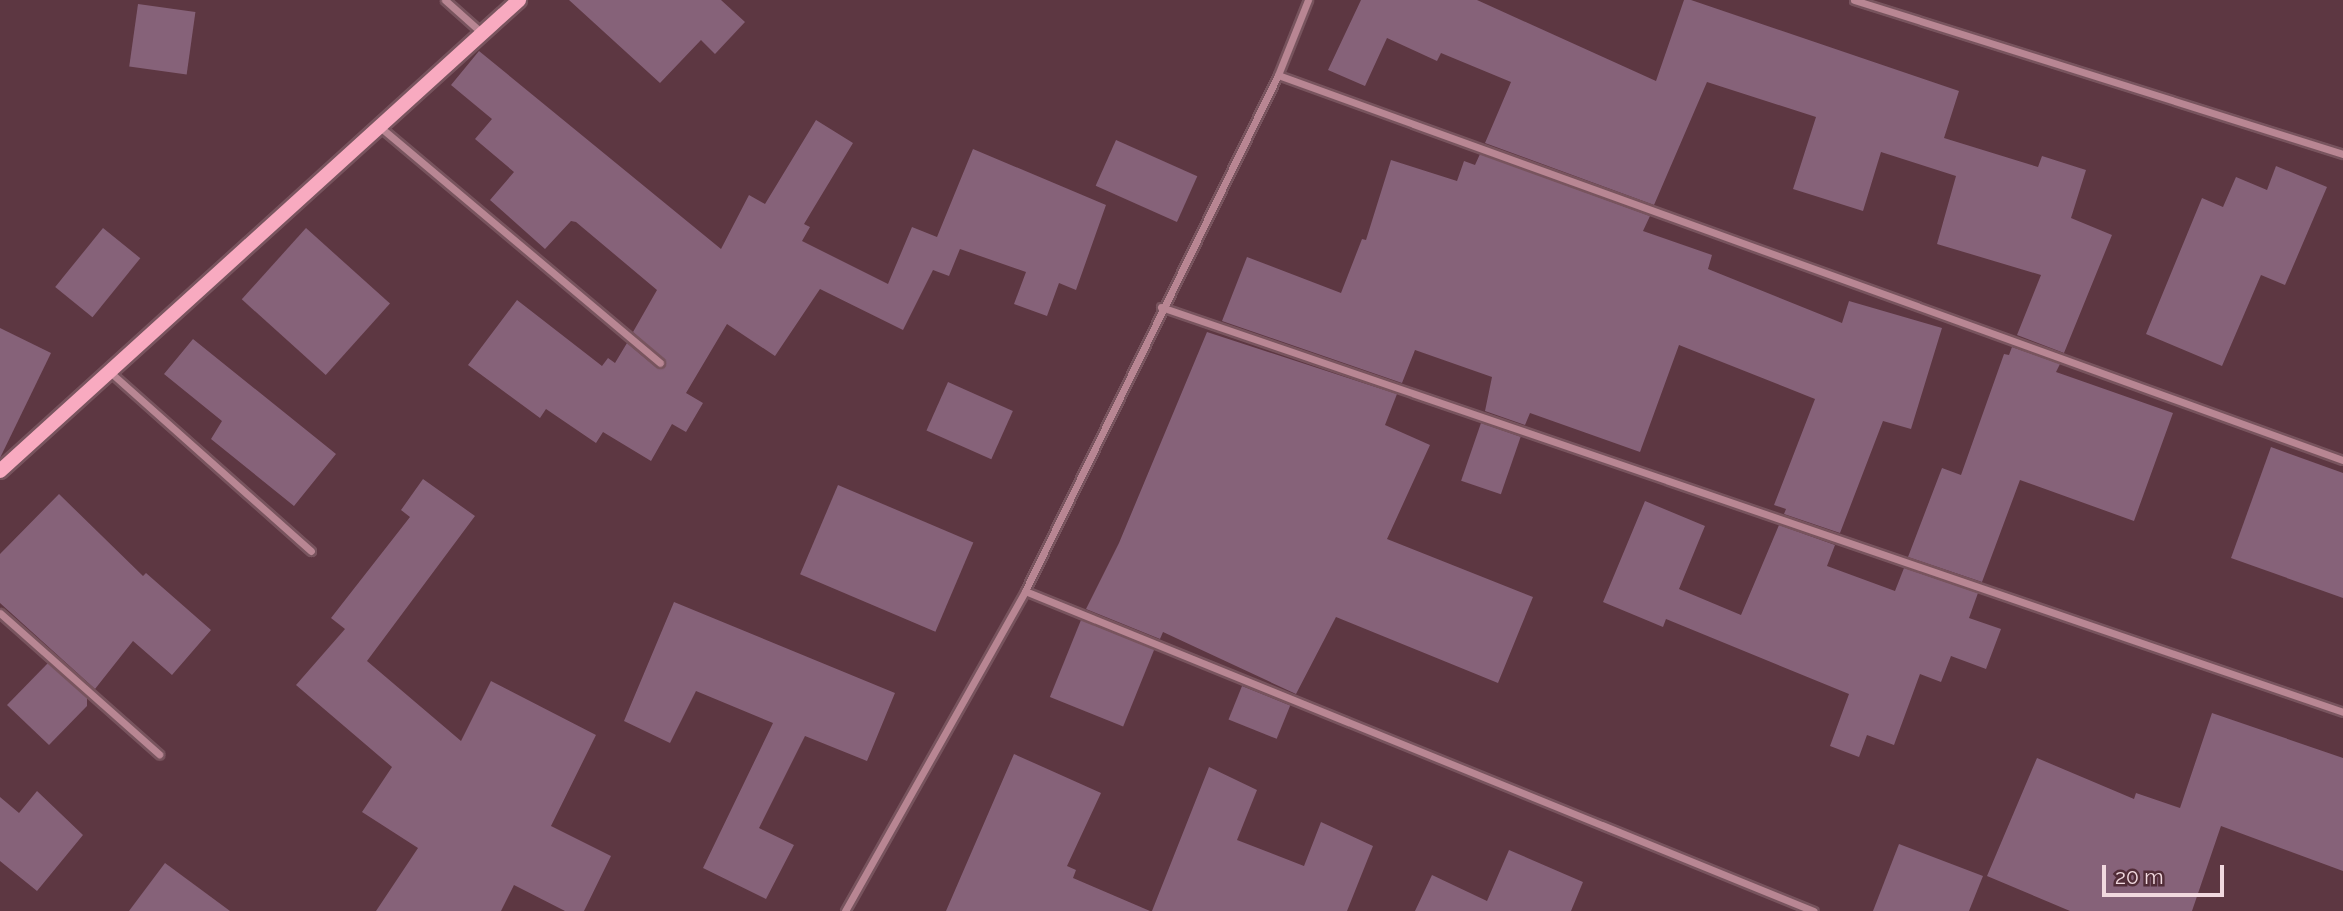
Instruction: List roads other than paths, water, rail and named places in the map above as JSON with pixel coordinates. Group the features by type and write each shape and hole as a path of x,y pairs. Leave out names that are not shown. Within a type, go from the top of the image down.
{"street":[{"path":"445,0 482,33"},
{"path":"0,471 519,0"},
{"path":"845,911 1025,592 1161,307 1278,75 1308,0"},
{"path":"1854,0 2343,154"},
{"path":"1278,75 2343,460"},
{"path":"379,126 660,363"},
{"path":"1161,307 2343,712"},
{"path":"109,371 311,551"},
{"path":"1025,592 1814,911"},
{"path":"0,614 159,754"}]}
